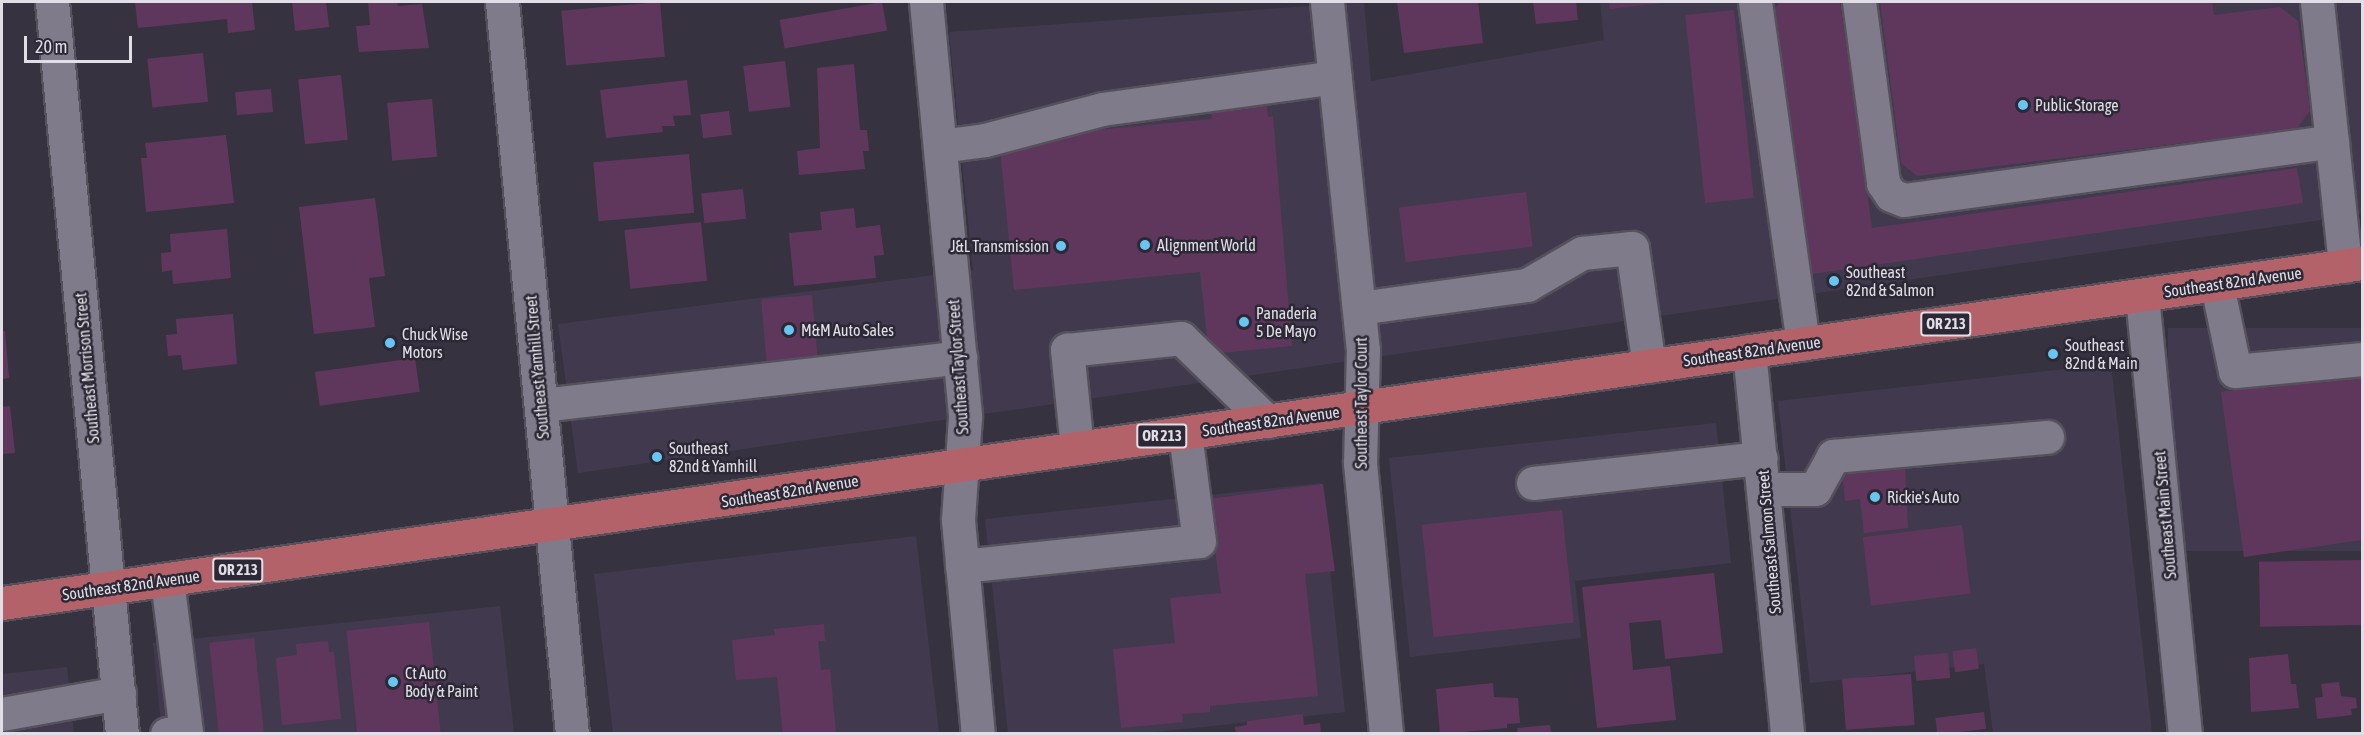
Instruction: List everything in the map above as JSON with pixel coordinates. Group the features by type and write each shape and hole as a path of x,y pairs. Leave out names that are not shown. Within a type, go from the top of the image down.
{"main road":[{"name":"Southeast 82nd Avenue","path":"2,603 2354,265"}],"street":[{"name":"Southeast Morrison Street","path":"52,2 122,734"},
{"name":"Southeast Yamhill Street","path":"502,2 572,734"},
{"name":"Southeast Taylor Street","path":"926,2 965,417 957,520 978,734"},
{"name":"Southeast Taylor Court","path":"1327,2 1363,350 1360,463 1386,734"},
{"path":"1755,2 1803,344"},
{"path":"1859,2 1883,183 1891,195 1904,200 2332,141"},
{"path":"2317,2 2332,141 2354,265"},
{"path":"940,146 985,140 1102,109 1335,77"},
{"path":"1359,308 1527,285 1582,253 1632,248 1649,366"},
{"path":"2217,285 2235,371 2362,359"},
{"name":"Southeast Main Street","path":"2142,296 2185,734"},
{"path":"1077,448 1067,350 1181,338 1267,421"},
{"name":"Southeast Salmon Street","path":"1749,351 1787,734"},
{"path":"541,405 960,357"},
{"path":"962,566 1199,541 1185,433"},
{"path":"1533,483 1763,474 1815,489 1833,456 2047,437"},
{"path":"166,734 186,732 167,580"},
{"path":"2,714 119,693"}],"shaded area":[{"path":"1364,2 1371,81 1604,40 1600,2 2362,2 2362,214 578,473 558,324 973,270 949,32"},
{"path":"2168,328 2362,328 2362,551 2168,551"},
{"path":"2111,364 2152,733 1993,733 1984,664 1810,683 1778,401"},
{"path":"1716,423 1731,563 1575,581 1581,638 1410,657 1389,458"},
{"path":"1321,483 1345,712 1145,733 1008,733 985,519"},
{"path":"916,536 939,733 613,733 594,574"},
{"path":"500,606 514,733 162,733 153,643"},
{"path":"67,667 74,733 2,733 2,674"}],"building":[{"path":"135,2 252,2 255,30 228,33 227,19 138,28"},
{"path":"292,2 326,2 329,27 295,31"},
{"path":"368,2 397,2 398,6 422,4 429,48 359,52 356,26 370,25"},
{"path":"660,2 665,57 566,65 561,11"},
{"path":"882,2 887,31 785,49 780,20"},
{"path":"1397,2 1478,2 1483,43 1404,53"},
{"path":"1533,2 1576,2 1578,20 1536,24"},
{"path":"1609,2 1663,2 1663,3 1610,9"},
{"path":"1780,2 1840,2 1872,228 2297,168 2303,203 1812,274 1774,9"},
{"path":"1880,2 2212,2 2214,15 2280,7 2298,21 2310,111 2296,129 1917,176 1901,163"},
{"path":"1734,10 1754,198 1705,203 1685,15"},
{"path":"203,53 208,102 152,108 147,59"},
{"path":"785,61 791,107 749,112 743,66"},
{"path":"854,64 860,130 867,130 869,151 863,151 865,169 799,175 797,151 820,148 817,68"},
{"path":"341,75 348,140 305,144 298,79"},
{"path":"687,80 691,115 673,116 675,126 662,126 663,132 606,138 600,90"},
{"path":"271,89 273,112 237,115 235,92"},
{"path":"1266,95 1268,117 1273,116 1292,346 1209,354 1200,272 1014,290 999,139 1212,119 1210,100"},
{"path":"432,99 437,157 392,161 387,103"},
{"path":"729,111 732,135 703,138 700,115"},
{"path":"226,135 234,203 146,212 141,158 147,158 145,143"},
{"path":"689,154 694,213 599,221 593,162"},
{"path":"743,189 746,219 704,223 701,193"},
{"path":"1526,192 1533,247 1406,262 1399,208"},
{"path":"375,198 385,276 369,278 375,327 314,334 299,207"},
{"path":"854,208 856,228 880,225 884,255 874,256 876,278 794,286 789,233 822,230 820,212"},
{"path":"701,222 707,281 631,289 624,230"},
{"path":"227,229 231,278 173,284 172,270 162,272 161,253 171,252 170,234"},
{"name":"M&M Auto Sales","path":"812,295 818,360 767,364 761,299"},
{"path":"233,314 237,364 183,370 181,355 168,356 166,335 177,334 176,319"},
{"path":"2,331 5,331 9,378 2,379"},
{"path":"415,358 420,392 320,406 315,372"},
{"path":"2362,372 2362,540 2244,557 2221,392"},
{"path":"10,406 15,453 2,454 2,407"},
{"name":"Rickie's Auto","path":"1905,466 1908,528 1864,533 1860,499 1845,501 1842,470"},
{"path":"1323,484 1335,571 1305,574 1318,696 1210,706 1210,712 1182,714 1183,722 1121,728 1113,649 1175,643 1170,598 1221,593 1208,499"},
{"path":"1562,510 1574,622 1434,637 1422,525"},
{"path":"1962,525 1970,593 1871,606 1863,537"},
{"path":"2361,560 2362,625 2260,627 2259,562"},
{"path":"1714,573 1723,653 1665,659 1661,620 1629,623 1633,670 1670,666 1676,720 1597,728 1582,587"},
{"name":"Ct Auto Body & Paint","path":"429,622 441,734 357,734 346,631"},
{"path":"824,624 825,641 818,641 821,670 830,669 836,734 783,734 777,677 736,680 732,640 775,635 774,629"},
{"path":"254,638 264,734 219,734 209,643"},
{"path":"328,641 329,652 334,652 341,719 282,725 276,658 297,655 296,644"},
{"path":"1976,648 1979,669 1955,672 1952,651"},
{"path":"1948,653 1950,678 1916,681 1914,656"},
{"path":"2288,654 2291,684 2296,684 2299,708 2251,712 2249,658"},
{"path":"1911,674 1915,725 1846,730 1842,679"},
{"path":"2339,682 2341,696 2356,698 2357,708 2351,709 2352,715 2317,719 2315,698 2323,697 2321,684"},
{"path":"1493,683 1494,697 1518,698 1520,723 1507,724 1507,728 1440,734 1436,689"},
{"path":"1984,712 1986,729 1937,734 1935,718"},
{"path":"1303,714 1304,725 1320,723 1321,734 1236,734 1235,727 1247,725 1247,721"},
{"path":"1550,725 1551,734 1518,734 1517,728"}],"place":[{"name":"Public Storage","path":"2023,105"},
{"name":"Alignment World","path":"1145,245"},
{"name":"J&L Transmission","path":"1061,246"},
{"name":"Southeast 82nd & Salmon","path":"1834,281"},
{"name":"Panaderia 5 De Mayo","path":"1244,322"},
{"name":"M&M Auto Sales","path":"789,330"},
{"name":"Chuck Wise Motors","path":"390,343"},
{"name":"Southeast 82nd & Main","path":"2053,354"},
{"name":"Southeast 82nd & Yamhill","path":"657,457"},
{"name":"Rickie's Auto","path":"1875,497"},
{"name":"Ct Auto Body & Paint","path":"393,682"}]}
